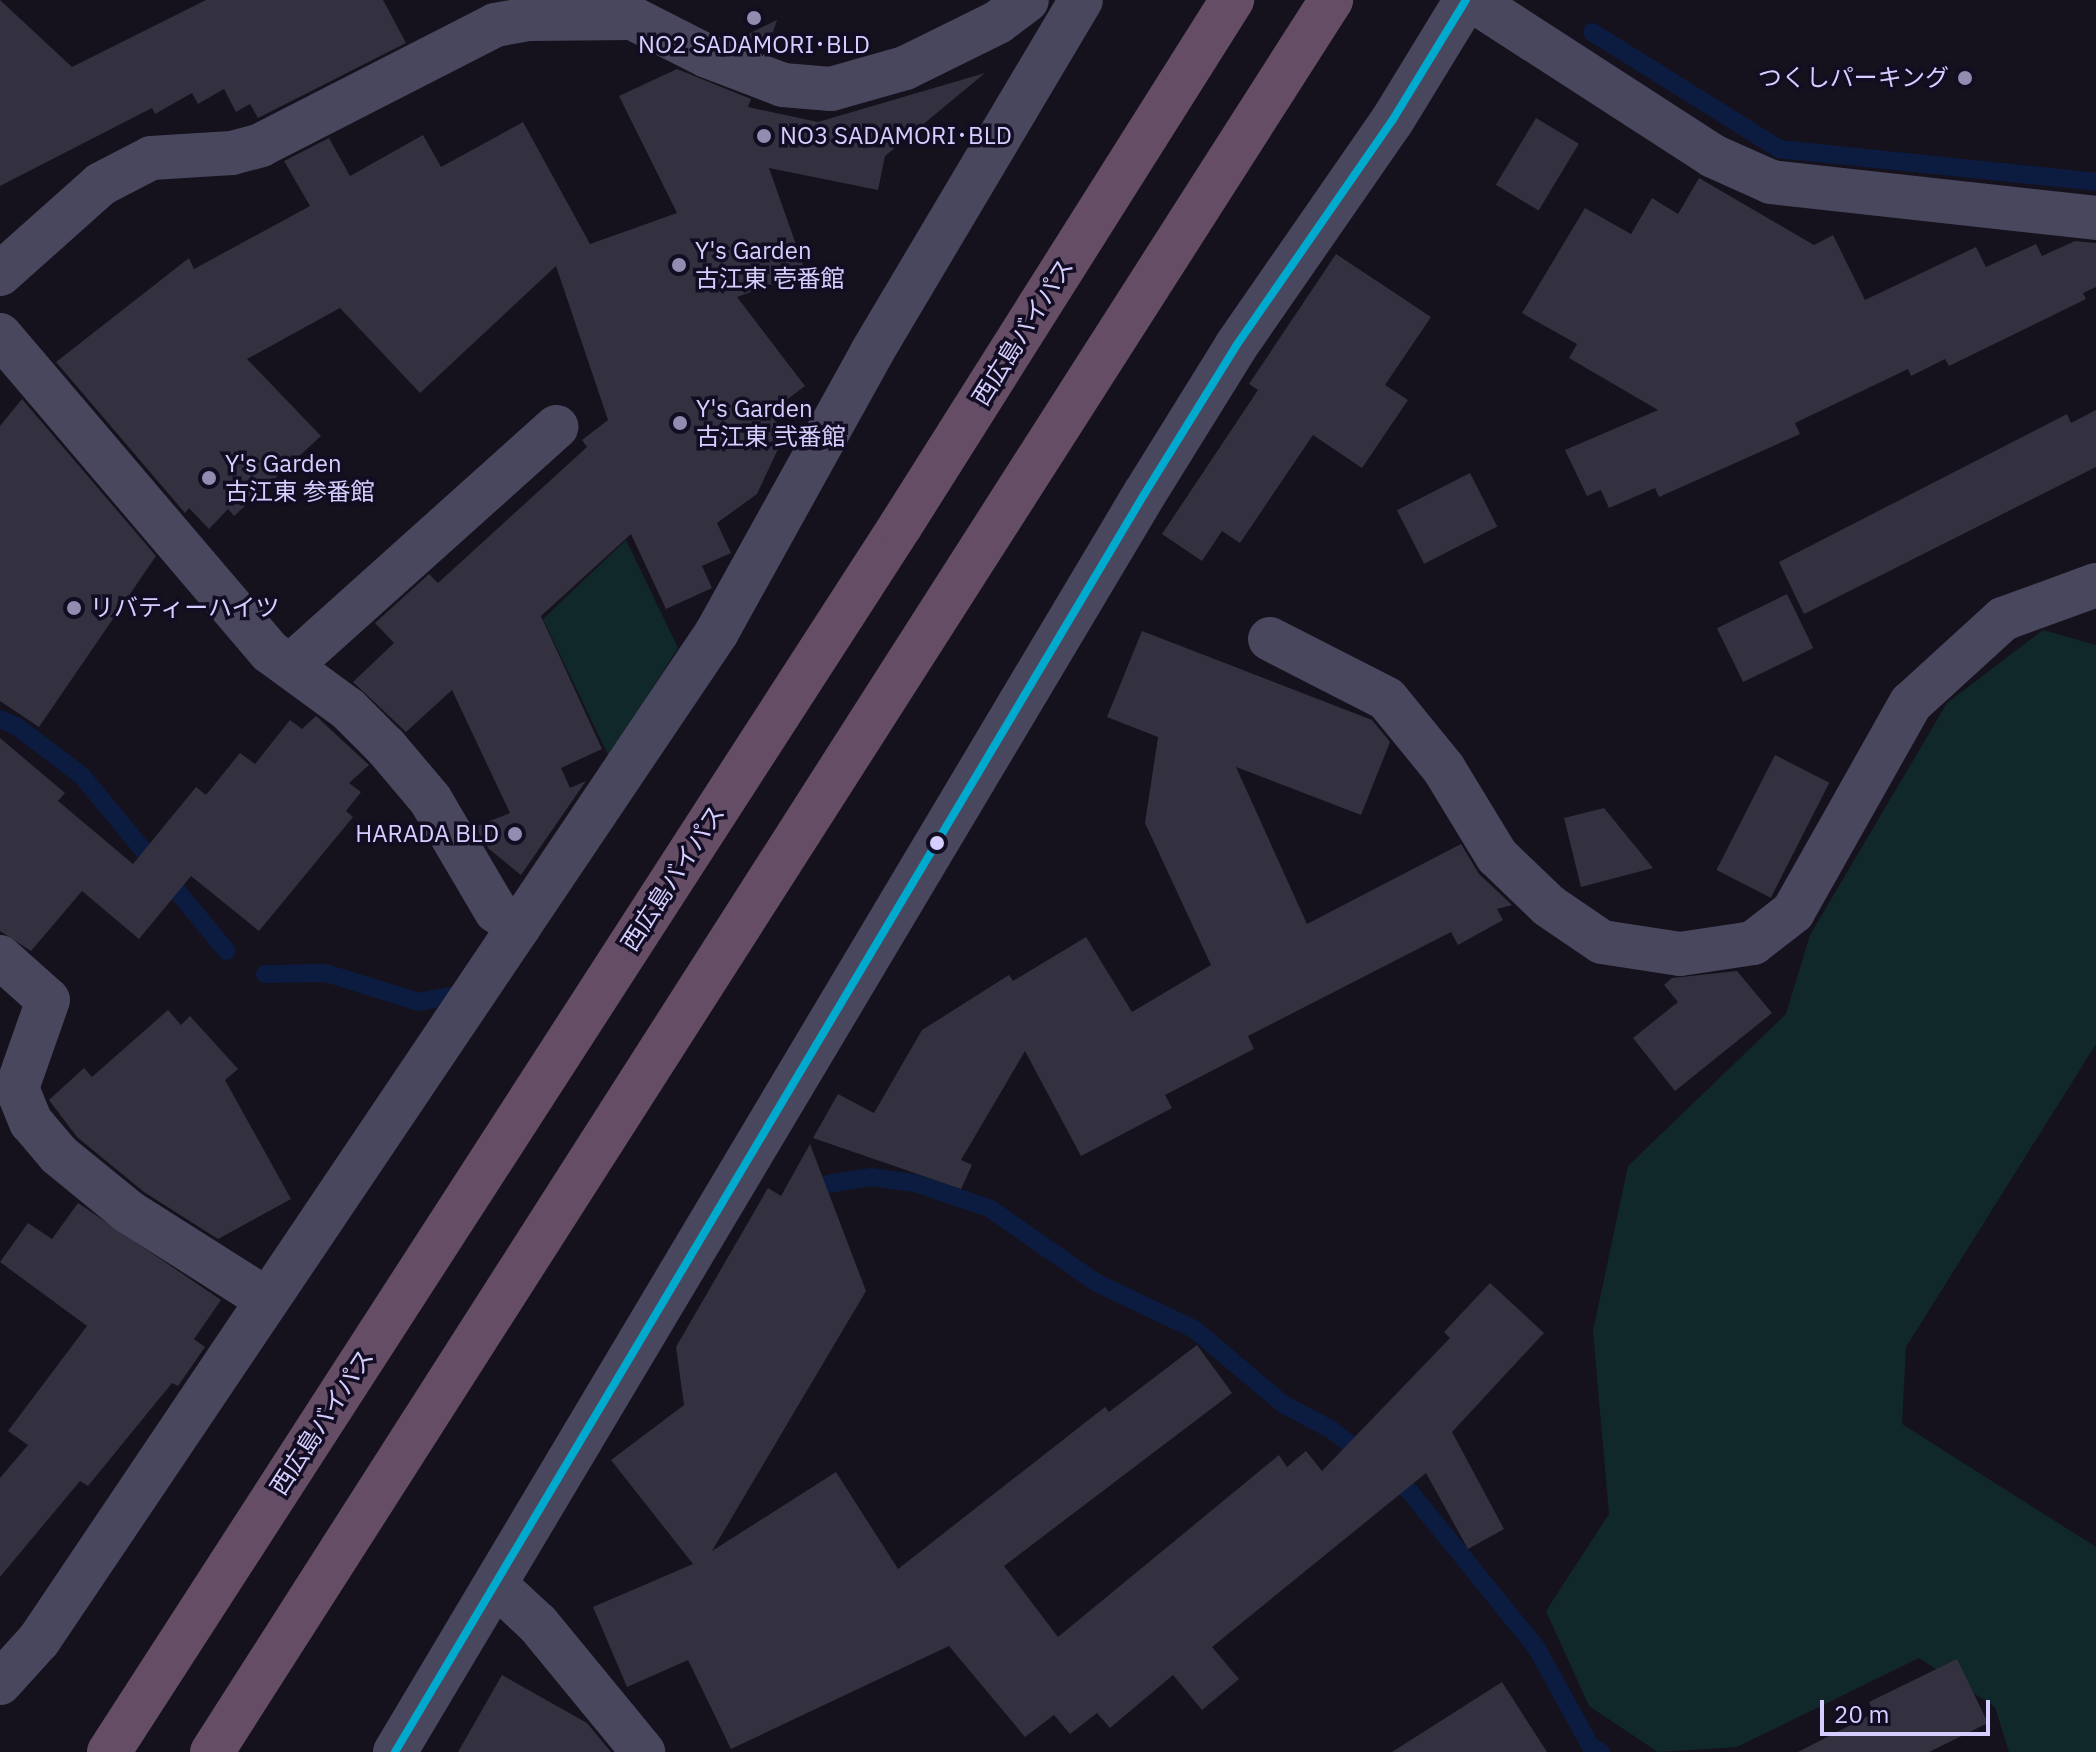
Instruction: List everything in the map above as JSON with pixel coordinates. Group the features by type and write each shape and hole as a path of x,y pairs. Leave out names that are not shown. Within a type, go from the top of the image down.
{"highway":[{"name":"西広島バイパス","path":"109,1752 901,525 1232,0"},
{"path":"212,1752 1331,0"}],"street":[{"path":"0,274 101,184 151,158 232,153 261,145 495,25 529,19 632,18 707,56 783,85 831,89 905,68 998,22 1027,0"},
{"path":"0,1683 39,1640 717,632 872,352 1081,0"},
{"path":"395,1752 1145,493 1236,346 1392,121 1469,0 1713,156 1771,182 2096,218"},
{"path":"0,335 212,588 290,666 348,709 386,747 430,799 496,911 519,927"},
{"path":"290,666 556,427"},
{"path":"1270,639 1387,699 1444,769 1497,856 1549,906 1602,942 1680,954 1753,943 1793,912 1911,703 2003,619 2096,585"},
{"path":"0,957 48,1000 17,1088 31,1122 59,1155 129,1212 266,1299"},
{"path":"496,1585 538,1624 643,1752"}],"green space":[{"path":"626,540 678,648 609,757 543,619"},
{"path":"2043,630 2096,645 2096,1044 1906,1347 1902,1424 2096,1547 2096,1752 2009,1752 1995,1707 1919,1658 1737,1747 1658,1752 1589,1706 1546,1611 1609,1514 1593,1331 1628,1166 1786,1014 1810,935 1947,703"}],"building":[{"path":"0,0 72,67 206,0 383,0 406,43 258,118 250,104 236,112 224,89 198,104 192,93 155,114 152,108 0,186"},
{"path":"777,20 766,52 736,40"},
{"path":"677,69 751,99 748,107 818,122 985,73 885,156 878,190 769,168 806,273 737,297 805,386 769,413 785,434 757,494 717,523 731,553 702,566 712,588 666,609 631,534 541,616 602,749 561,768 570,788 586,781 521,875 489,849 475,827 510,813 452,690 406,732 353,682 394,643 375,623 429,574 438,583 587,447 582,440 608,420 556,266 420,393 340,308 247,359 321,436 234,516 228,509 209,529 189,508 185,513 56,362 189,258 194,269 310,206 284,161 329,138 350,176 423,135 441,167 523,122 590,244 677,213 619,96"},
{"path":"1536,118 1579,144 1539,211 1496,185"},
{"path":"1699,178 1814,245 1833,235 1865,300 1976,247 1986,267 2036,244 2042,256 2075,241 2096,243 2096,287 2083,293 2086,299 1949,366 1945,359 1911,376 1908,369 1795,423 1800,434 1659,497 1655,488 1609,508 1601,490 1587,496 1565,450 1658,410 1569,358 1577,344 1522,313 1585,208 1631,234 1652,198 1678,214"},
{"path":"1336,254 1431,317 1385,385 1408,400 1362,468 1313,435 1240,543 1222,531 1202,561 1162,534 1258,390 1249,384"},
{"path":"22,399 156,556 39,727 0,701 0,426"},
{"path":"2096,410 2096,467 1804,614 1779,562 2067,414 2071,423"},
{"path":"1470,473 1497,526 1424,564 1397,510"},
{"path":"1787,594 1813,648 1743,682 1717,628"},
{"path":"1142,631 1372,720 1390,742 1361,815 1236,767 1307,924 1461,844 1479,874 1512,905 1497,909 1503,920 1458,945 1451,932 1248,1036 1254,1049 1165,1095 1172,1108 1081,1156 1025,1051 961,1160 972,1165 961,1189 813,1138 838,1094 874,1113 922,1030 1009,975 1013,981 1086,937 1132,1012 1211,965 1145,823 1158,737 1107,717"},
{"path":"316,716 369,765 349,783 361,792 346,811 353,817 259,931 191,876 139,939 82,891 31,951 0,931 0,738 65,793 58,801 133,864 196,787 206,795 240,753 255,764 290,720 302,729"},
{"path":"1775,755 1829,783 1771,898 1716,870"},
{"path":"1604,808 1653,868 1581,887 1564,818"},
{"path":"1737,971 1772,1013 1675,1091 1633,1038 1678,1002 1664,985 1672,978"},
{"path":"168,1010 181,1025 190,1016 238,1069 225,1080 291,1199 218,1239 144,1192 77,1137 49,1100 84,1068 92,1077"},
{"path":"810,1144 866,1291 712,1551 836,1472 898,1569 1105,1407 1109,1412 1197,1345 1232,1393 1004,1566 1058,1637 1279,1455 1287,1467 1306,1451 1322,1471 1450,1338 1444,1332 1490,1283 1544,1333 1452,1432 1504,1529 1468,1549 1426,1473 1212,1647 1239,1679 1202,1710 1173,1675 1110,1728 1097,1713 1070,1734 1054,1715 1025,1737 949,1646 731,1749 688,1660 627,1687 593,1607 693,1564 611,1460 684,1405 676,1347 768,1188 781,1196"},
{"path":"78,1203 221,1300 194,1339 205,1347 178,1386 172,1383 88,1486 80,1481 0,1577 0,1478 28,1445 8,1431 87,1326 0,1262 28,1223 52,1239"},
{"path":"1957,1659 1988,1723 1929,1752 1798,1752 1874,1713 1869,1702"},
{"path":"502,1675 587,1723 611,1752 458,1752"},
{"path":"1502,1682 1547,1752 1392,1752"}],"waterway":[{"path":"1592,32 1779,149 2096,182"},
{"path":"0,719 16,726 82,776 227,951"},
{"path":"265,974 326,973 419,1002 450,996"},
{"path":"828,1184 871,1177 915,1183 989,1208 1097,1283 1194,1329 1283,1404 1332,1430 1368,1458"},
{"path":"1388,1474 1410,1492 1536,1647 1591,1747 1601,1752"}],"transit line":[{"path":"395,1752 1145,493 1236,346 1392,121 1466,0"}],"place":[{"name":"NO2 SADAMORI･BLD","path":"754,18"},
{"name":"つくしパーキング","path":"1965,78"},
{"name":"NO3 SADAMORI･BLD","path":"764,136"},
{"name":"Y's Garden 古江東 壱番館","path":"679,265"},
{"name":"Y's Garden 古江東 弐番館","path":"680,423"},
{"name":"Y's Garden 古江東 参番館","path":"209,478"},
{"name":"リバティーハイツ","path":"74,608"},
{"name":"HARADA BLD","path":"515,834"}]}
